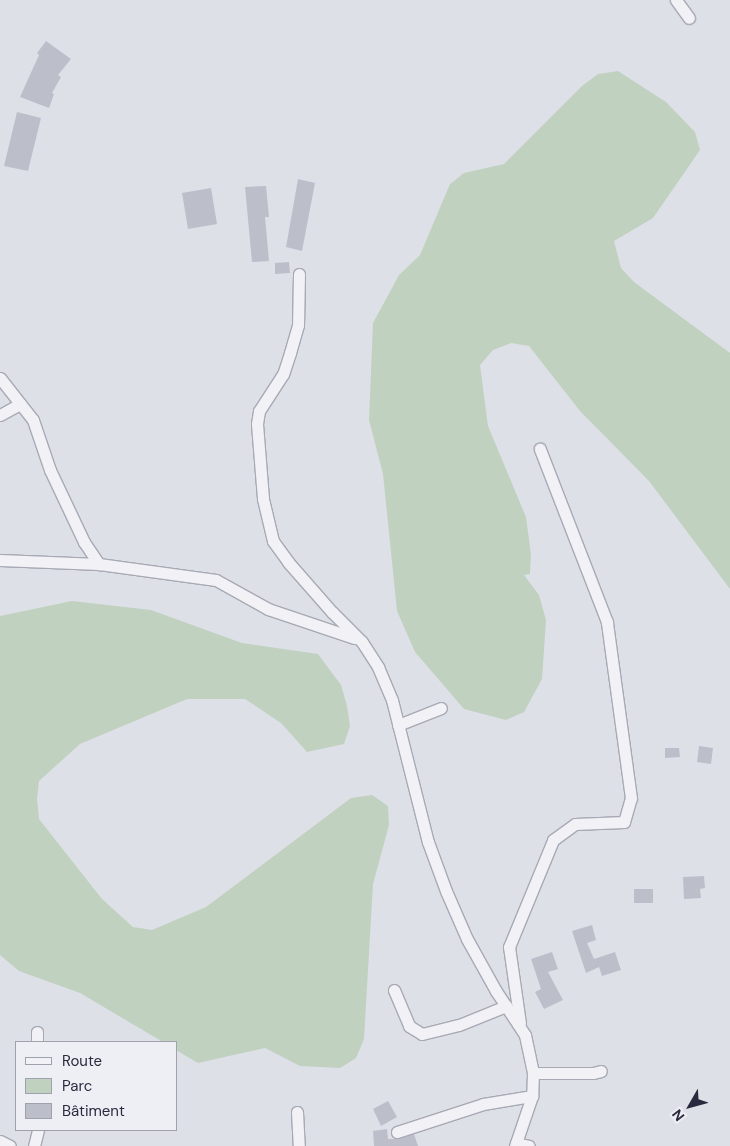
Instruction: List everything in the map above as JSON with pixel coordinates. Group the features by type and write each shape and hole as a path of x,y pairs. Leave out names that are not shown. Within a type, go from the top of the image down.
{"street":[{"path":"676,0 688,18"},
{"path":"299,274 298,325 286,367 259,411 257,424 262,499 274,540 288,562 332,612 362,642 378,667 392,700 425,833 446,891 467,938 506,1006 526,1035 534,1073 532,1096 515,1144 529,1146"},
{"path":"0,378 32,420 50,470 84,542 99,564"},
{"path":"0,415 20,404"},
{"path":"520,1024 509,947 553,840 575,824 624,822 631,798 607,622 540,449"},
{"path":"0,560 99,564 216,580 268,609 343,633 362,642"},
{"path":"398,725 441,708"},
{"path":"394,990 409,1026 422,1034 459,1026 506,1006"},
{"path":"534,1073 593,1073 602,1071"},
{"path":"397,1132 483,1104 532,1096"},
{"path":"297,1112 299,1146"},
{"path":"34,1146 38,1131"},
{"path":"0,1141 10,1146"}],"green space":[{"path":"618,71 666,102 695,132 700,150 653,218 614,241 621,268 634,282 730,353 730,589 649,481 580,411 529,346 511,343 493,350 480,365 488,426 526,517 531,555 530,574 524,575 539,595 546,620 542,679 524,712 506,720 464,709 415,652 397,611 383,474 369,420 373,323 399,275 420,255 450,184 464,173 504,164 582,86 598,74"},
{"path":"72,601 151,610 242,643 318,654 341,685 350,726 344,744 307,752 281,723 245,699 187,699 80,744 39,781 37,799 39,819 102,899 133,927 152,930 206,907 351,798 372,795 388,806 389,825 373,884 364,1039 356,1058 340,1068 300,1066 265,1048 198,1063 178,1051 178,1041 161,1041 80,993 19,971 0,955 0,616"}],"building":[{"path":"46,41 71,59 58,75 61,77 52,93 54,94 49,108 20,97 39,55 37,53"},
{"path":"17,112 41,118 28,171 4,166"},
{"path":"298,179 315,183 302,251 286,247"},
{"path":"266,186 269,217 265,217 269,261 252,262 245,187"},
{"path":"211,188 217,224 188,229 182,193"},
{"path":"289,262 290,273 275,274 275,263"},
{"path":"699,746 713,748 711,764 697,762"},
{"path":"665,748 679,748 680,757 665,758"},
{"path":"704,876 705,888 700,889 701,898 684,899 683,877"},
{"path":"634,889 653,889 653,903 634,903"},
{"path":"592,925 596,940 587,943 594,959 615,952 621,970 602,976 599,967 586,973 572,931"},
{"path":"552,952 558,969 548,972 563,1000 544,1009 535,992 541,989 531,959"},
{"path":"388,1101 397,1117 381,1126 373,1109"},
{"path":"387,1129 388,1139 399,1139 414,1134 418,1146 374,1146 373,1131"}]}
